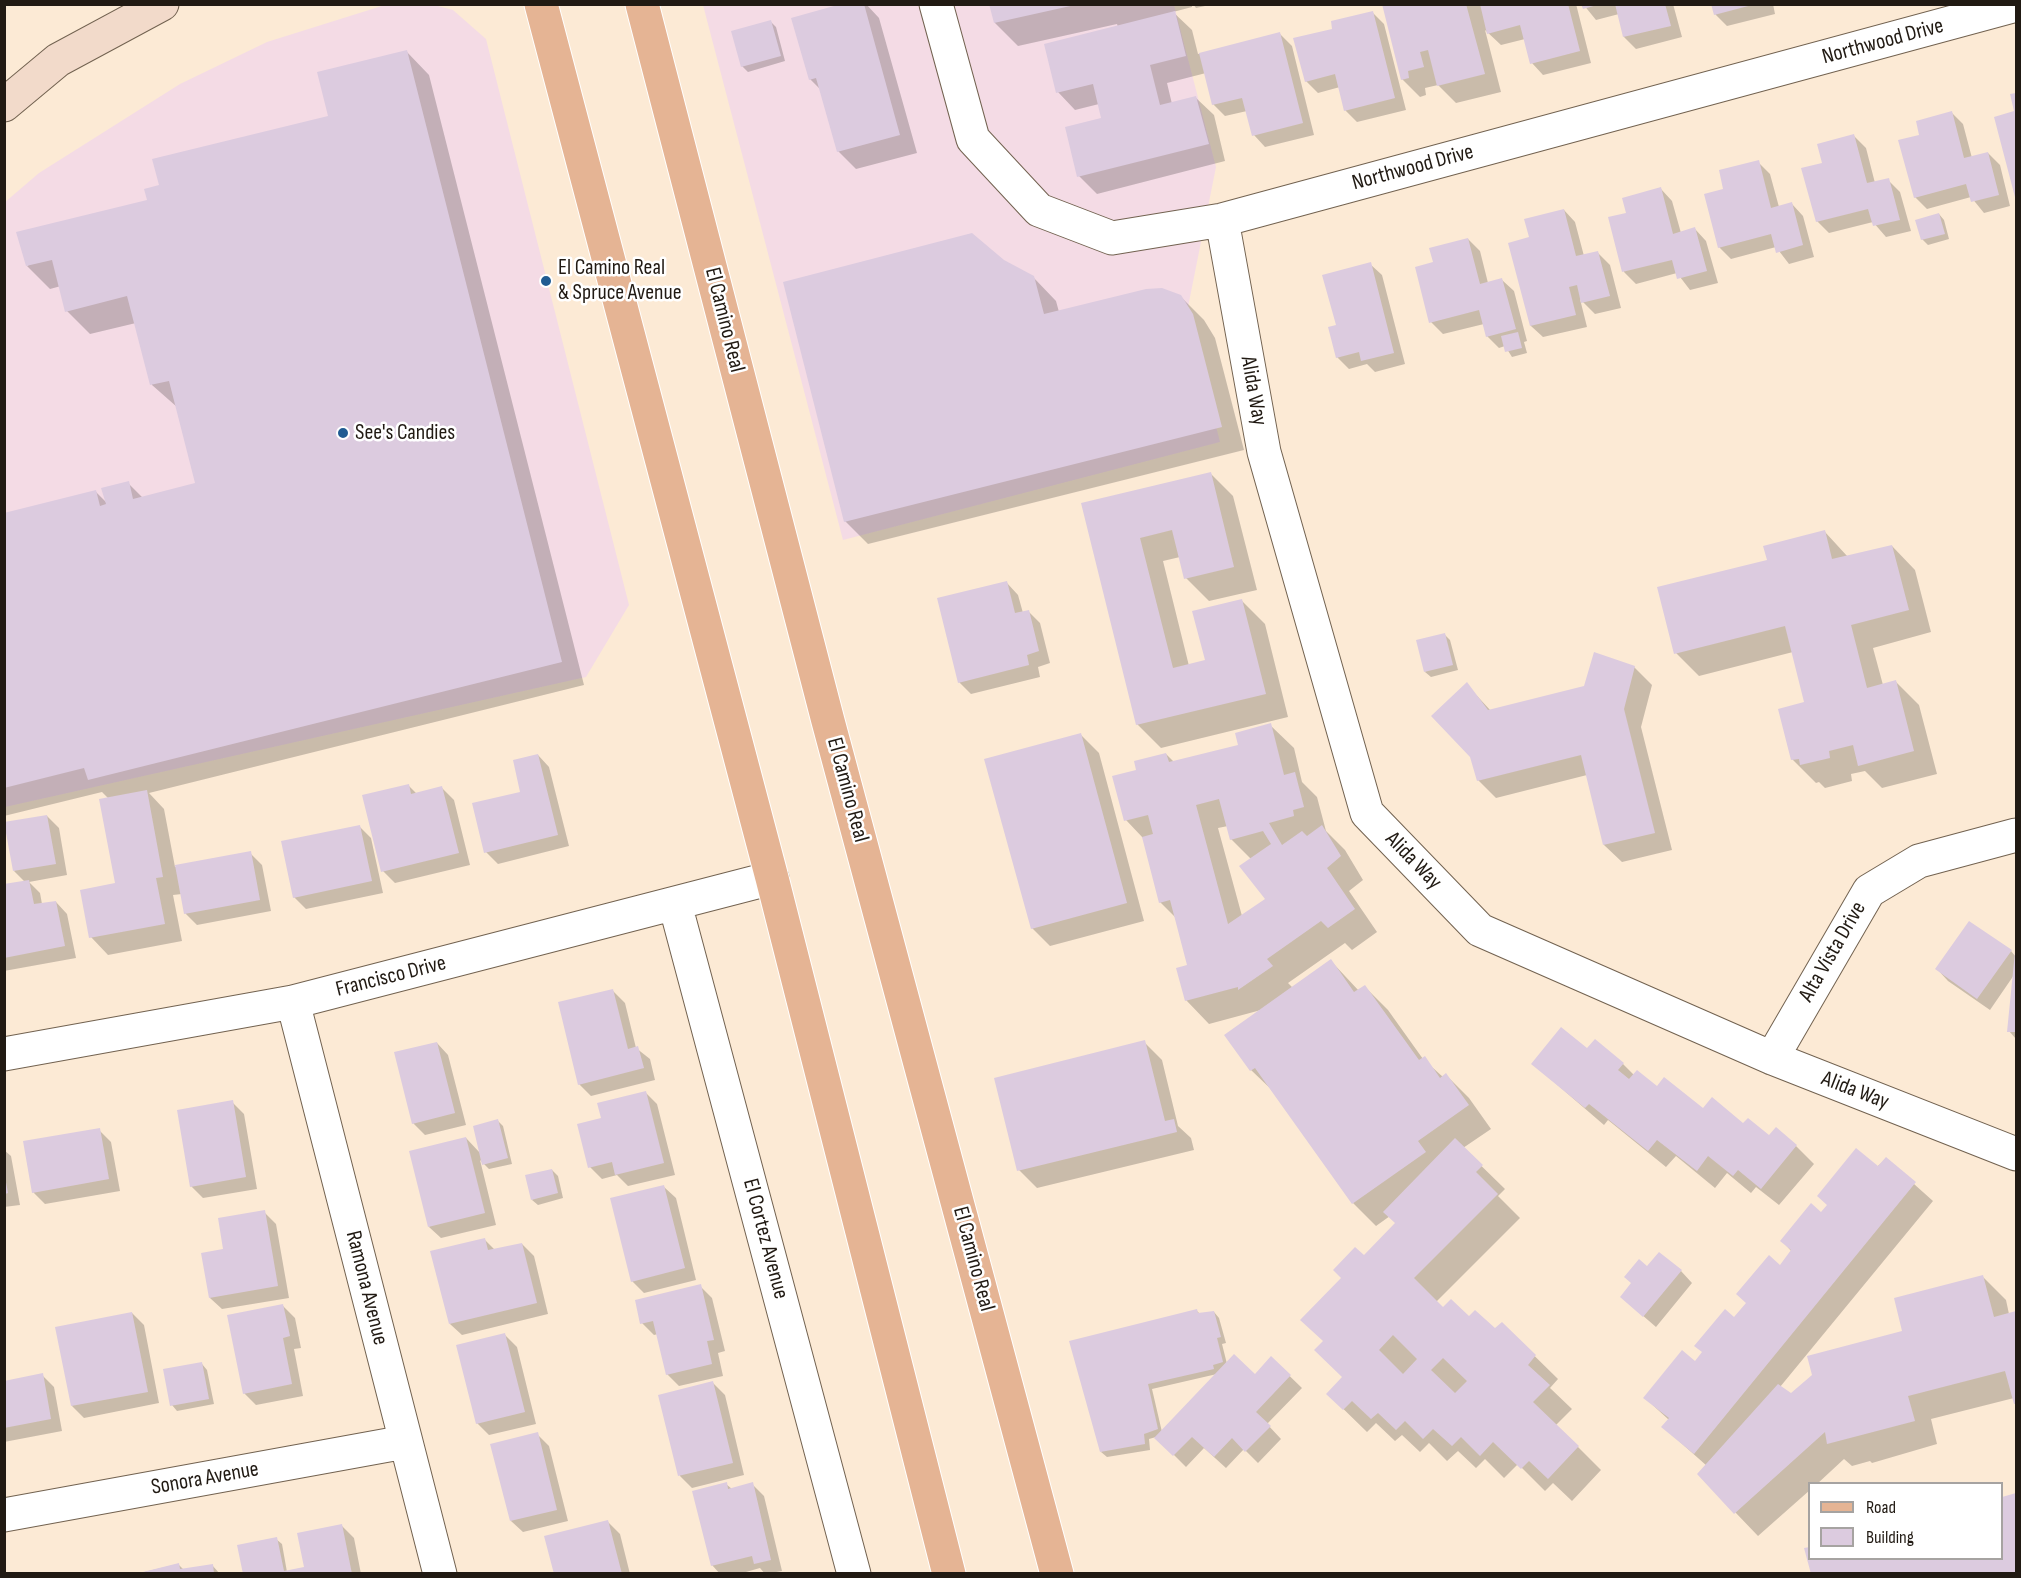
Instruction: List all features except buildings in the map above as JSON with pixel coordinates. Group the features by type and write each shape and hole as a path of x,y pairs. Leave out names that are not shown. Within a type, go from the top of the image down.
{"main road":[{"path":"4,105 58,60 162,4"},
{"path":"541,4 772,878 949,1574"},
{"name":"El Camino Real","path":"642,4 828,721 1058,1574"}],"street":[{"name":"Northwood Drive","path":"936,4 973,139 1039,210 1112,238 1222,220 2016,5"},
{"name":"Alida Way","path":"1222,220 1264,452 1367,813 1480,930 1772,1058 2016,1154"},
{"name":"Alta Vista Drive","path":"1772,1058 1869,891 1919,861 2016,835"},
{"name":"Francisco Drive","path":"4,1054 293,1002 772,878"},
{"name":"El Cortez Avenue","path":"675,904 854,1574"},
{"name":"Ramona Avenue","path":"293,1002 440,1574"},
{"name":"Sonora Avenue","path":"4,1515 405,1442"}],"shaded area":[{"name":"See's Candies","path":"385,5 434,5 453,10 486,39 629,605 586,677 5,807 4,203 39,173 180,84 267,42"},
{"path":"703,5 1174,5 1216,167 1187,312 1220,442 843,540"}],"place":[{"name":"El Camino Real & Spruce Avenue","path":"546,281"},
{"name":"See's Candies","path":"343,433"}]}
